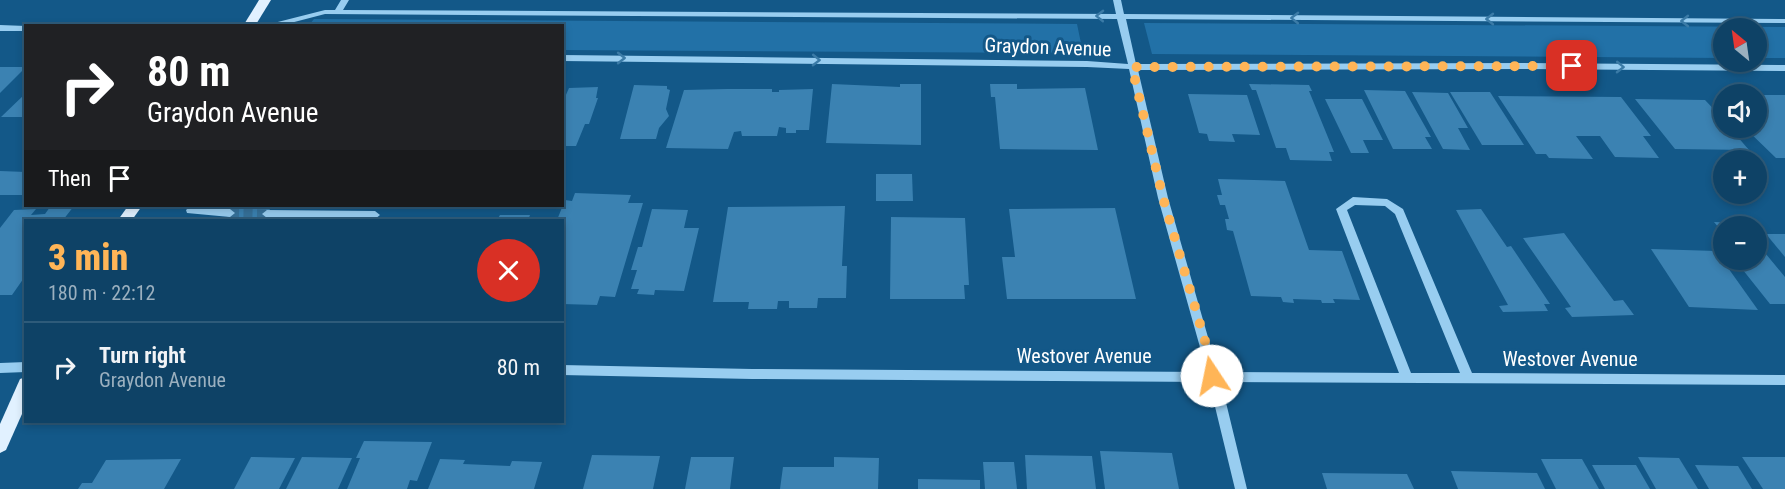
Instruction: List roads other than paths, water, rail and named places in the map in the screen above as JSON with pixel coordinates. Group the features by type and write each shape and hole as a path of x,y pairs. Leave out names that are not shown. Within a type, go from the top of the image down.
{"main road":[{"path":"250,24 265,0"},
{"path":"0,416 24,381"},
{"path":"0,445 24,389"}],"street":[{"path":"337,12 345,0"},
{"path":"1118,0 1163,198 1205,341 1241,489"},
{"name":"Graydon Avenue","path":"275,24 326,12 1785,21"},
{"path":"0,28 24,28"},
{"name":"Graydon Avenue","path":"564,58 1087,64 1132,67 1785,68"},
{"path":"1407,377 1341,209 1353,201 1387,203 1399,212 1468,378"},
{"path":"204,219 191,210 230,213"},
{"path":"267,214 375,215"},
{"path":"0,368 24,368"},
{"name":"Westover Avenue","path":"564,370 752,374 1785,380"}],"tunnel":[{"path":"230,213 267,214"}]}
